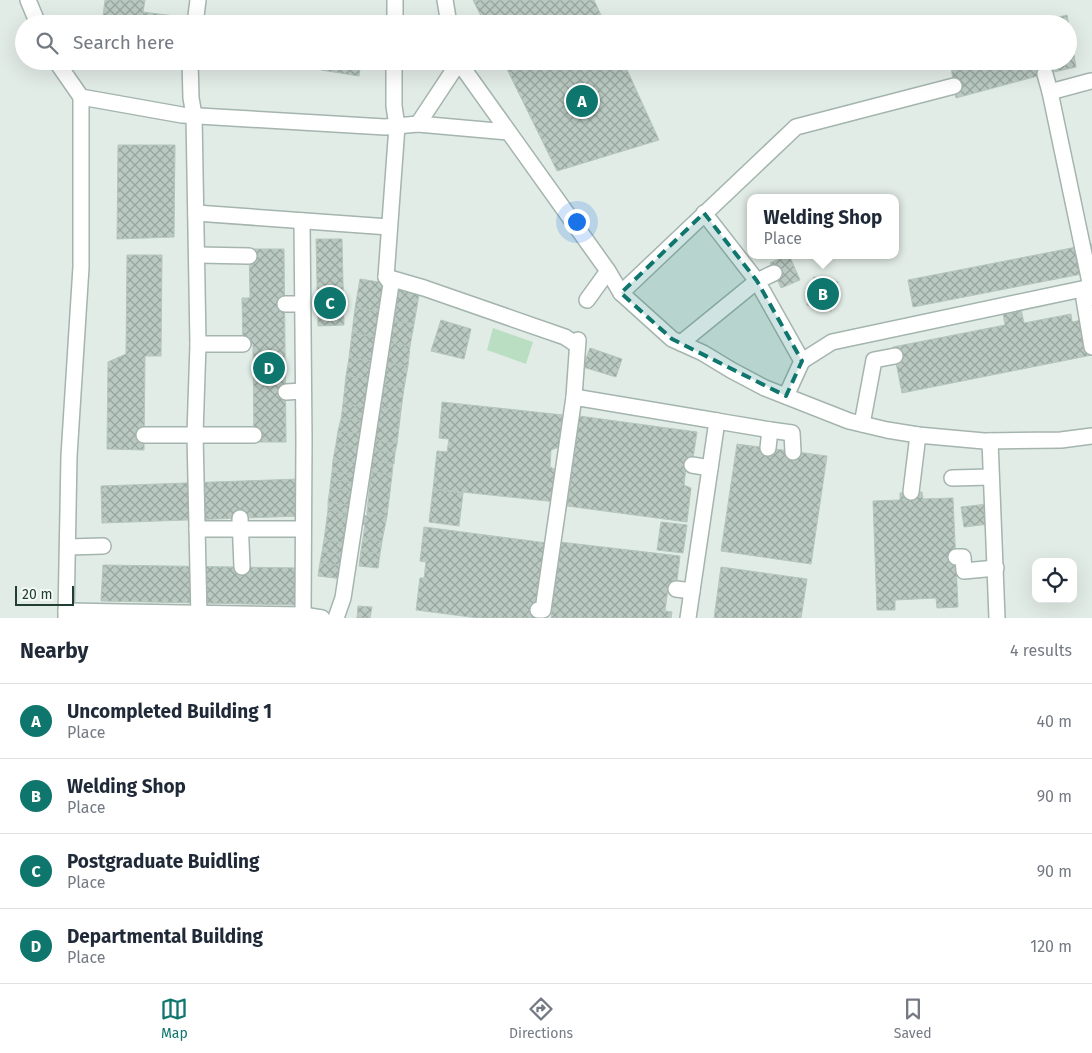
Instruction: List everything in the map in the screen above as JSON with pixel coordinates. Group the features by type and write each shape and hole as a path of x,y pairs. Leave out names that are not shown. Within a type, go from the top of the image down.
{"street":[{"path":"28,0 34,15"},
{"path":"196,15 198,0"},
{"path":"395,0 395,15"},
{"path":"445,0 448,15"},
{"path":"62,70 81,97 81,266 70,456 66,614 303,615 322,618"},
{"path":"190,70 191,98 194,115 198,255 195,434 197,529 194,546 199,616"},
{"path":"336,618 343,598 391,284 386,277 396,126 394,70"},
{"path":"418,124 453,70"},
{"path":"464,70 608,271 621,293 672,339 704,353 765,388 849,421 887,430 918,435 990,441 1061,440 1092,436"},
{"path":"1045,74 1092,292"},
{"path":"1050,92 1092,81"},
{"path":"621,293 796,127 954,86"},
{"path":"81,97 253,126 348,132 418,124 508,132"},
{"path":"196,213 390,227"},
{"path":"704,213 757,281 802,361"},
{"path":"302,221 303,615"},
{"path":"198,255 249,256"},
{"path":"586,300 608,271"},
{"path":"681,343 757,281 774,273"},
{"path":"386,277 424,288 577,342 574,397 565,431 560,485 548,561 543,610 538,610"},
{"path":"1092,292 1084,299 1092,346"},
{"path":"786,396 802,361 832,342 1092,292"},
{"path":"285,304 302,304"},
{"path":"198,344 243,344"},
{"path":"862,424 874,360 895,356"},
{"path":"286,392 303,391"},
{"path":"574,397 792,433 794,452"},
{"path":"688,618 692,591 698,491 710,468 717,422"},
{"path":"768,448 770,430"},
{"path":"144,435 254,435"},
{"path":"911,492 918,435"},
{"path":"990,441 991,511 996,568 997,618"},
{"path":"692,466 710,468"},
{"path":"952,478 991,477"},
{"path":"197,529 240,524 303,529"},
{"path":"240,524 242,567"},
{"path":"68,547 103,546"},
{"path":"956,557 963,557 964,571 996,568"},
{"path":"676,589 692,591"}],"highlighted area":[{"path":"704,213 757,281 802,361 786,396 672,339 621,293"}],"green space":[{"path":"493,328 533,342 526,364 487,350"}],"building":[{"path":"105,0 145,0 142,15 103,15"},
{"path":"473,0 594,0 601,15 480,15"},
{"path":"143,12 167,15 142,15"},
{"path":"321,70 360,70 359,76"},
{"path":"507,70 627,70 659,140 557,171"},
{"path":"951,70 1063,70 1045,74 956,98"},
{"path":"118,145 175,145 174,237 117,239"},
{"path":"316,239 342,239 344,325 318,326"},
{"path":"1092,244 1092,272 913,307 908,280"},
{"path":"249,249 284,249 286,442 254,442 253,344 243,344 242,298 250,298"},
{"path":"127,255 162,255 161,356 145,356 144,450 107,449 108,362 126,354"},
{"path":"780,259 791,259 800,280 781,288 770,263"},
{"path":"814,277 838,282 831,311 807,305"},
{"path":"360,279 385,283 380,312 355,308"},
{"path":"397,286 420,289 414,324 392,321"},
{"path":"355,308 380,312 376,337 352,333"},
{"path":"1021,309 1024,323 1071,314 1072,322 1092,318 1092,355 902,393 893,347 1005,325 1003,313"},
{"path":"441,320 471,329 464,359 431,351"},
{"path":"392,321 414,324 410,346 388,343"},
{"path":"352,333 376,337 374,361 349,358"},
{"path":"388,343 410,346 408,366 386,363"},
{"path":"590,348 622,359 616,377 583,367"},
{"path":"349,358 374,361 371,379 346,376"},
{"path":"386,363 408,366 404,388 383,384"},
{"path":"346,376 371,379 368,407 343,404"},
{"path":"383,384 404,388 401,410 379,408"},
{"path":"442,402 563,415 559,447 551,450 550,467 560,472 557,502 433,489 437,451 447,452 449,439 439,438"},
{"path":"343,404 368,407 366,421 341,419"},
{"path":"379,408 401,410 397,444 375,440"},
{"path":"579,416 697,432 692,465 686,467 684,485 691,488 687,522 567,506"},
{"path":"341,419 366,421 363,434 338,431"},
{"path":"338,431 363,434 361,447 336,444"},
{"path":"375,440 397,444 395,453 374,450"},
{"path":"336,444 361,447 359,463 333,460"},
{"path":"737,444 827,456 811,564 721,551"},
{"path":"374,450 395,453 394,464 372,460"},
{"path":"333,460 359,463 357,475 332,472"},
{"path":"372,460 393,464 392,475 371,472"},
{"path":"332,472 357,475 356,483 331,479"},
{"path":"371,472 392,475 387,516 367,512"},
{"path":"299,479 300,516 102,523 101,486"},
{"path":"331,479 356,483 355,492 330,488"},
{"path":"330,488 355,492 352,506 328,502"},
{"path":"433,489 463,493 459,526 429,522"},
{"path":"922,492 923,499 953,498 958,607 937,608 936,598 895,600 895,610 877,610 873,501 900,500 900,493"},
{"path":"328,502 352,506 351,514 328,510"},
{"path":"988,504 990,524 964,527 961,507"},
{"path":"328,510 351,514 351,516 343,515 341,527 349,528 347,543 324,540"},
{"path":"367,512 387,516 382,541 363,538 365,525 362,524 364,515 367,516"},
{"path":"343,515 351,516 349,528 341,527"},
{"path":"661,522 687,525 683,553 657,550"},
{"path":"424,527 547,543 537,618 478,618 416,610 420,578 424,578 426,562 420,561"},
{"path":"363,538 382,541 380,554 361,551"},
{"path":"324,540 347,543 345,555 322,552"},
{"path":"560,542 680,556 676,589 668,588 665,611 672,612 671,618 551,618"},
{"path":"361,551 380,554 378,568 359,566"},
{"path":"322,552 345,555 344,566 320,563"},
{"path":"320,563 344,566 343,579 318,576"},
{"path":"103,565 299,568 298,605 101,601"},
{"path":"721,567 807,579 801,618 714,618"},
{"path":"358,606 372,607 370,618 357,618"}],"place":[{"name":"Uncompleted Building 1","path":"582,101"},
{"name":"Welding Shop","path":"823,294"},
{"name":"Postgraduate Buidling","path":"330,303"},
{"name":"Departmental Building","path":"269,368"}]}
